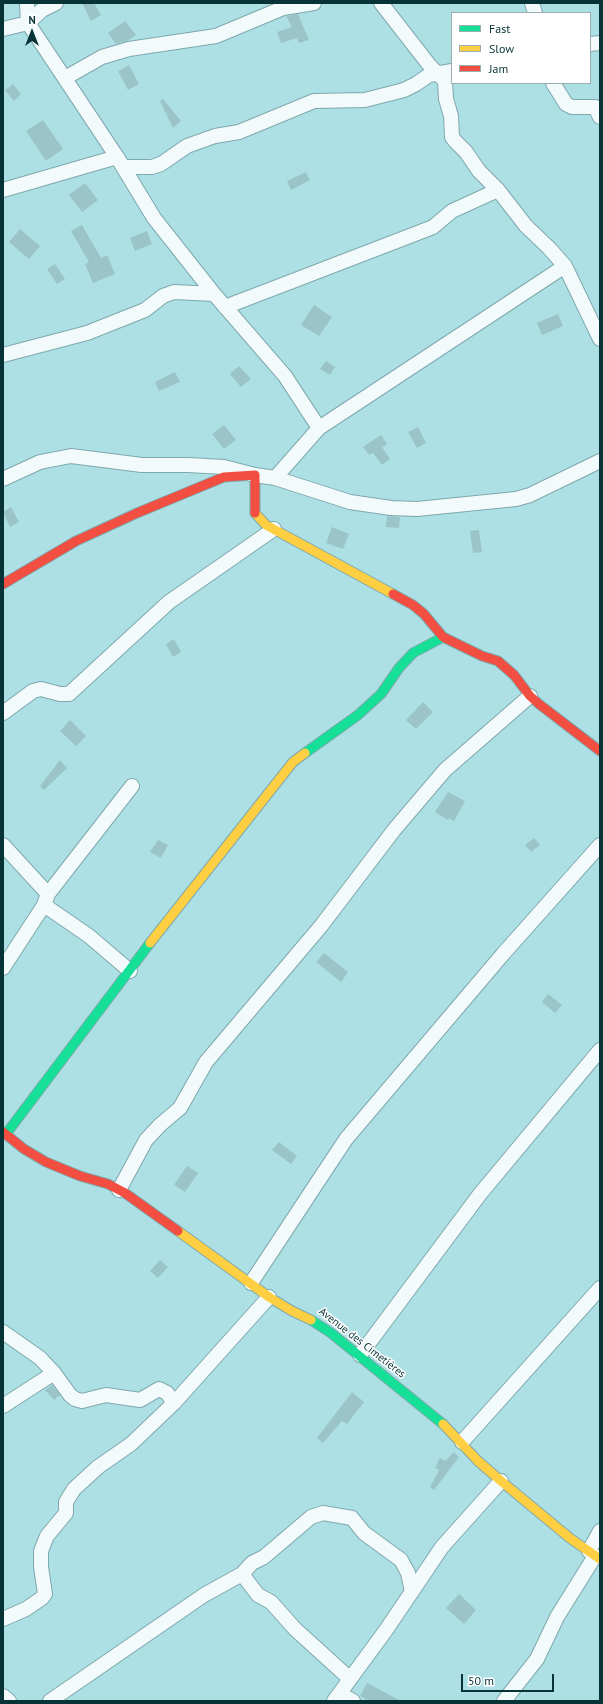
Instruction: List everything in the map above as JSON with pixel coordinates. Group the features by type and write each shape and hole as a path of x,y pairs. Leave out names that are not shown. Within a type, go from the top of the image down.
{"street":[{"path":"27,3 28,23 121,162 154,218 214,294 285,376 319,428"},
{"path":"3,29 28,23 42,10 56,3"},
{"path":"65,78 102,57 129,49 216,36 283,8 314,3"},
{"path":"380,3 430,66 445,81 446,99 451,116 452,137 466,152 479,171 498,190 526,226 565,266 600,339"},
{"path":"3,190 121,162 144,168 156,165 187,146 215,136 239,132 314,102 355,102 371,99 404,90 416,84 428,74 451,71"},
{"path":"554,84 566,104 572,107 595,107 600,117"},
{"path":"225,307 433,227 452,211 498,190"},
{"path":"275,478 319,428 565,266"},
{"path":"3,355 87,333 145,310 163,296 174,292 214,294"},
{"path":"3,479 40,462 71,456 142,465 224,467 255,475 275,478 363,505 403,509 431,509 516,499 535,492 600,461"},
{"path":"254,543 256,515 254,510 255,475"},
{"path":"3,584 76,541 137,513 224,477 255,475"},
{"path":"256,515 266,525 413,605 424,614 443,637 482,656 498,661 514,675 530,696 600,751"},
{"path":"3,713 33,691 41,689 60,694 69,694 169,602 274,529"},
{"path":"4,1133 130,971 186,896 293,762 358,715 382,694 398,668 413,653 443,637"},
{"path":"119,1190 146,1140 160,1124 180,1108 206,1062 321,926 394,830 445,770 530,696"},
{"path":"3,968 46,899 132,786"},
{"path":"3,845 46,899 130,971"},
{"path":"251,1284 346,1138 503,954 600,845"},
{"path":"360,1355 480,1194 600,1050"},
{"name":"Avenue des Cimetières","path":"4,1133 24,1149 46,1162 80,1176 108,1184 119,1190 198,1244 269,1297 292,1311 306,1316 360,1355 445,1425 478,1461 571,1539 594,1555"},
{"path":"462,1442 600,1288"},
{"path":"3,1619 26,1609 42,1598 45,1594 41,1567 41,1551 47,1536 66,1513 67,1497 98,1467 131,1444 174,1403 269,1297"},
{"path":"3,1332 40,1358 54,1373 70,1395 82,1401 106,1395 140,1400 159,1389 167,1393 174,1403"},
{"path":"3,1406 54,1373"},
{"path":"354,1701 337,1697 412,1592 442,1547 501,1481"},
{"path":"50,1701 204,1595 242,1574 252,1563 264,1557 311,1517 323,1513 340,1514 352,1518 364,1533 401,1560 408,1573 412,1592"},
{"path":"504,1701 537,1659 557,1617 594,1555 600,1531"},
{"path":"242,1574 258,1595 271,1602 294,1629 350,1678"},
{"path":"3,1696 9,1701"}],"building":[{"path":"82,3 94,3 101,15 91,21"},
{"path":"298,14 309,40 299,43 297,38 281,43 277,32 292,27 286,16"},
{"path":"125,21 136,35 127,41 116,44 108,33"},
{"path":"129,65 139,84 128,90 118,71"},
{"path":"13,84 21,94 14,101 5,90"},
{"path":"163,99 181,121 173,128 160,101"},
{"path":"43,120 63,149 46,161 26,131"},
{"path":"306,172 310,180 291,190 287,181"},
{"path":"85,183 98,200 82,212 69,195"},
{"path":"82,225 101,258 107,255 115,274 93,283 85,264 89,262 71,231"},
{"path":"20,229 40,246 29,259 9,242"},
{"path":"147,231 152,244 135,251 130,238"},
{"path":"55,264 65,279 57,284 47,269"},
{"path":"314,305 332,317 319,336 301,325"},
{"path":"558,314 563,326 542,335 537,323"},
{"path":"326,361 335,367 330,375 320,369"},
{"path":"239,366 251,379 241,387 230,374"},
{"path":"175,372 180,382 159,391 155,382"},
{"path":"224,425 236,440 224,449 212,434"},
{"path":"418,427 426,443 417,448 408,432"},
{"path":"381,435 387,444 382,447 390,459 382,465 373,453 369,455 363,447"},
{"path":"11,507 19,522 10,527 3,512"},
{"path":"387,516 400,517 399,528 386,527"},
{"path":"332,527 349,534 343,549 326,543"},
{"path":"479,530 482,552 473,553 470,531"},
{"path":"174,639 181,652 173,657 166,644"},
{"path":"423,702 433,712 416,729 406,720"},
{"path":"70,720 86,736 76,746 60,731"},
{"path":"60,760 67,768 44,790 40,786"},
{"path":"448,792 465,801 454,821 449,818 448,820 435,812"},
{"path":"534,838 540,845 531,852 525,845"},
{"path":"158,840 168,845 161,858 150,852"},
{"path":"324,953 348,972 341,982 316,962"},
{"path":"548,994 562,1005 555,1013 542,1002"},
{"path":"279,1142 297,1156 291,1164 272,1150"},
{"path":"187,1166 198,1173 185,1192 174,1185"},
{"path":"160,1260 168,1267 158,1278 150,1271"},
{"path":"52,1385 60,1395 54,1400 45,1390"},
{"path":"352,1392 364,1402 347,1424 342,1421 323,1443 317,1438"},
{"path":"454,1452 459,1457 434,1490 430,1487 439,1470 435,1468 440,1458 445,1461"},
{"path":"459,1594 476,1610 464,1624 446,1608"},
{"path":"367,1683 401,1701 369,1701 360,1696"}],"traffic: fast":[{"path":"305,753 358,715 381,694 399,668 413,653 443,637"},
{"path":"6,1134 150,943"},
{"path":"311,1320 331,1333 443,1424"}],"traffic: slow":[{"path":"255,513 266,525 393,594"},
{"path":"150,943 293,762 305,753"},
{"path":"178,1231 269,1297 292,1311 311,1320"},
{"path":"443,1424 478,1461 501,1481 571,1539 600,1559"}],"traffic: jam":[{"path":"3,584 76,541 137,513 224,477 255,475 255,513"},
{"path":"393,594 413,605 424,614 443,637 482,656 498,661 514,675 530,696 539,704 600,751"},
{"path":"3,1132 24,1149 46,1162 80,1176 108,1184 125,1193 178,1231"}]}
